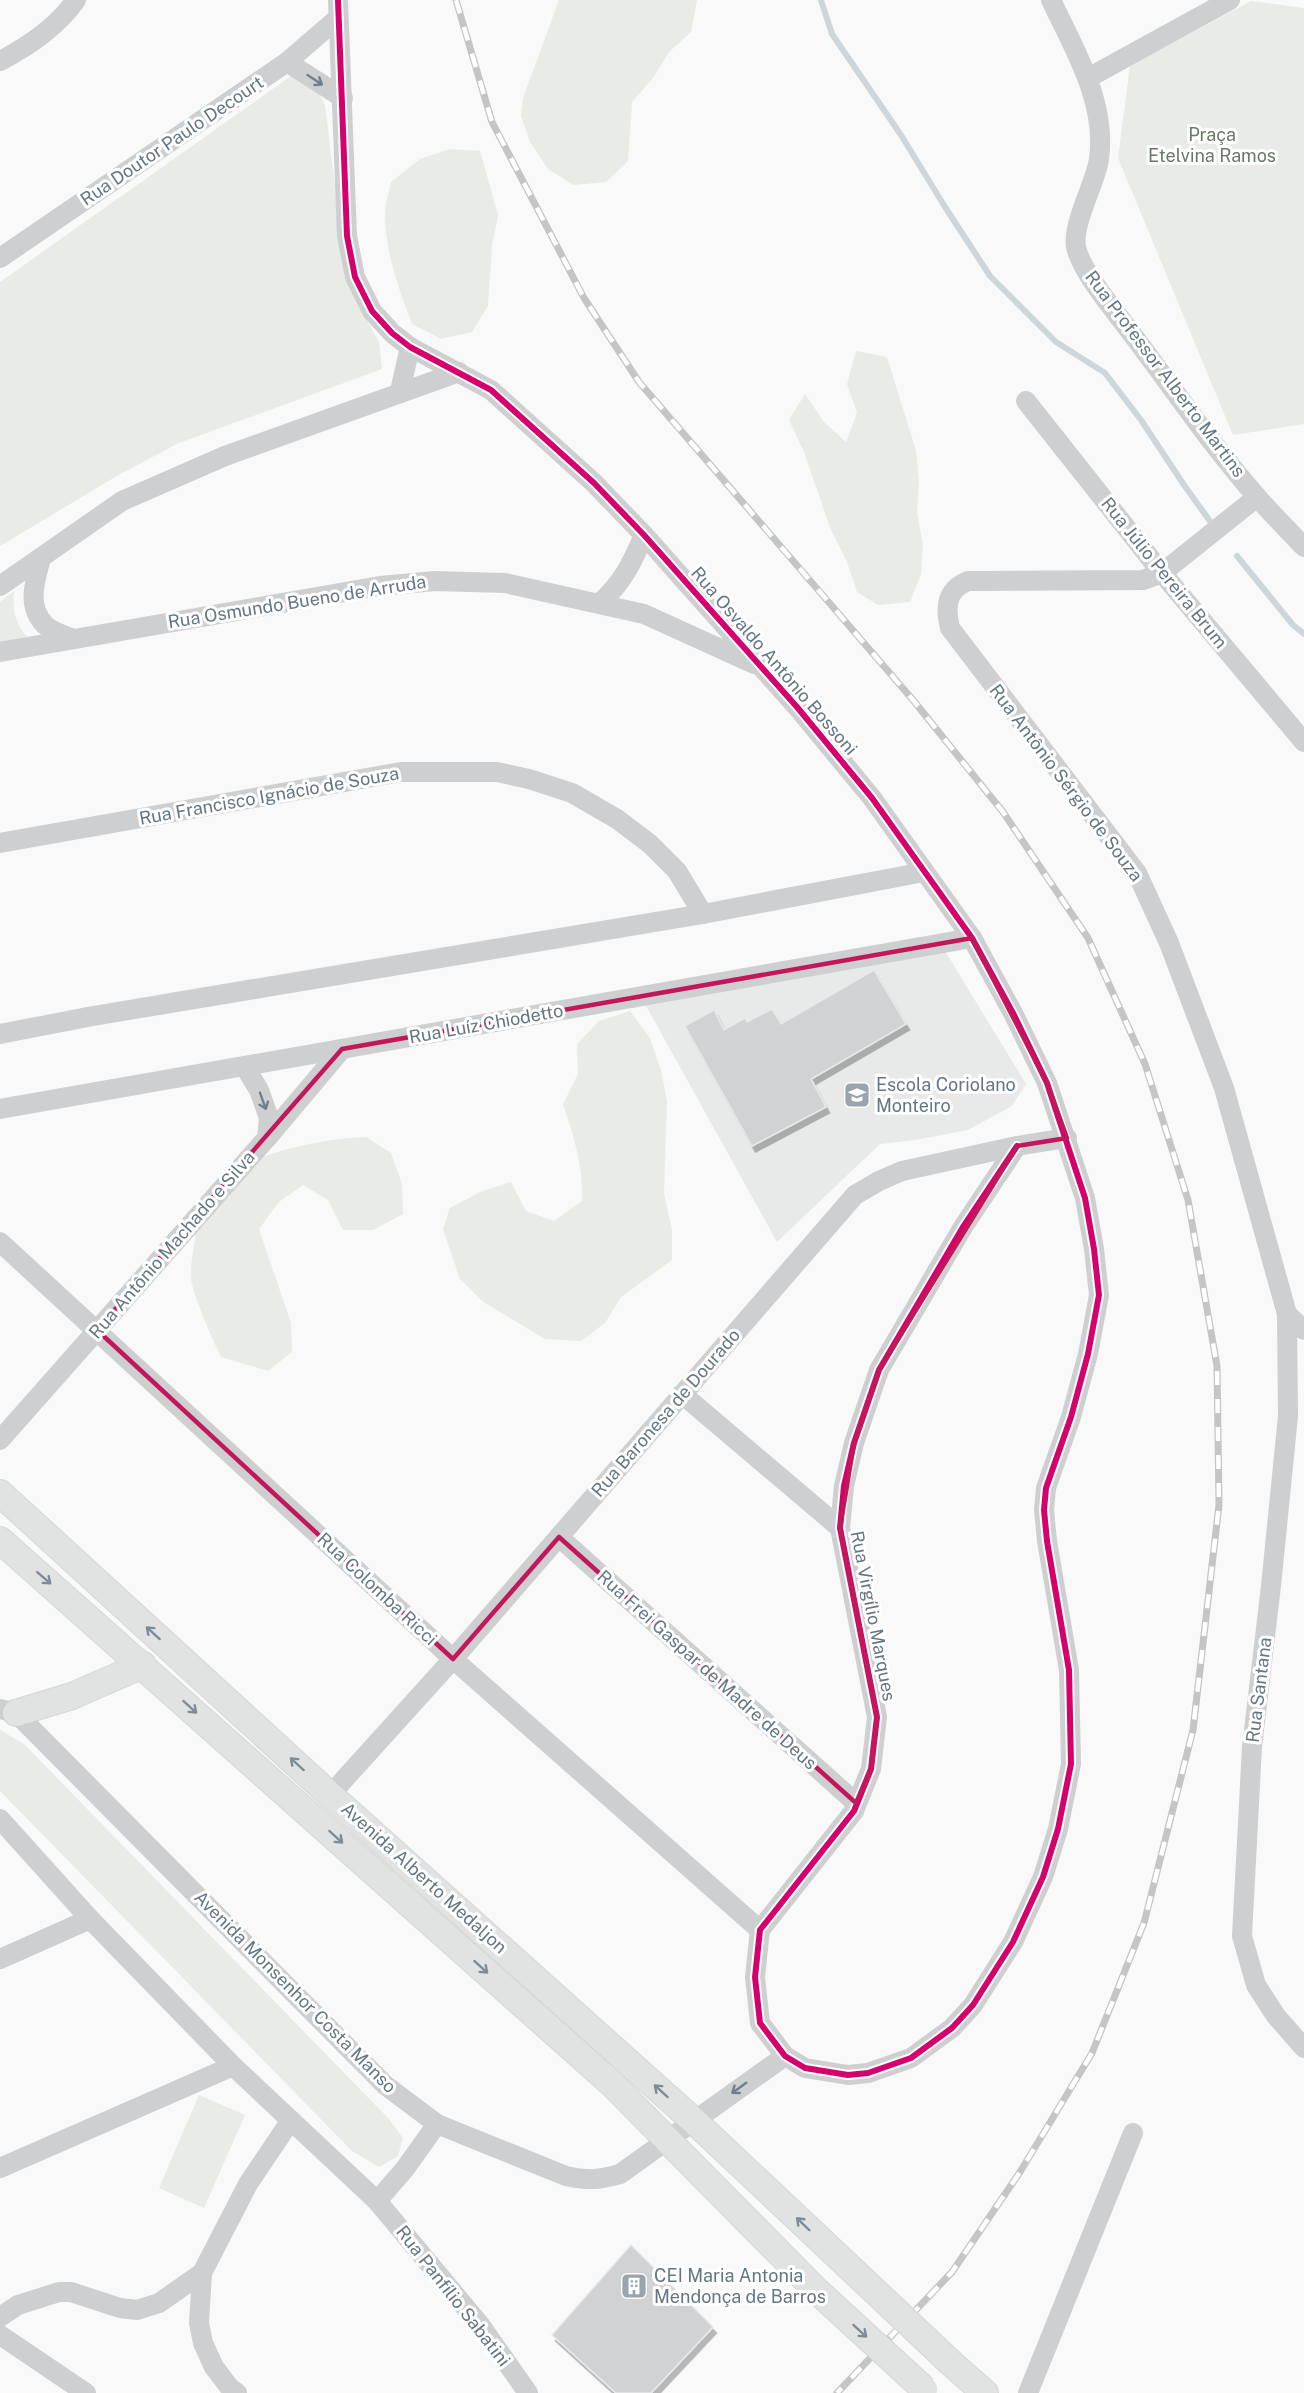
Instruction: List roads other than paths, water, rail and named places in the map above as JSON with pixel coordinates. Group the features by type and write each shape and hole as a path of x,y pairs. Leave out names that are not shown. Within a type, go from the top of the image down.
{"main road":[{"name":"Avenida Alberto Medaljon","path":"0,1493 330,1795 694,2121 985,2393"},
{"name":"Avenida Alberto Medaljon","path":"0,1540 611,2083 817,2291 926,2391"},
{"path":"8,1711 72,1696 143,1665"}],"street":[{"path":"0,61 56,25 75,0"},
{"name":"Rua Professor Alberto Martins","path":"1051,0 1088,78 1100,133 1099,160 1079,218 1076,249 1090,275 1209,437 1257,497 1304,547"},
{"path":"1088,78 1230,0"},
{"name":"Rua Doutor Paulo Decourt","path":"0,258 287,62 338,9"},
{"name":"Rua Osvaldo Antônio Bossoni","path":"338,9 347,236 355,277 372,311 392,333 410,347 491,390 594,483 644,535 797,707 872,798 972,938 1014,1015 1047,1083 1085,1198 1100,1295 1088,1354 1071,1417 1046,1488 1044,1510 1047,1541 1069,1670 1071,1764 1058,1829 1043,1877 1013,1942 973,2004 952,2028 911,2058 868,2073 848,2075 805,2068 784,2056"},
{"path":"287,62 343,98"},
{"path":"400,391 410,347"},
{"path":"0,586 122,501 225,456 400,391 459,372"},
{"name":"Rua Júlio Pereira Brum","path":"1026,401 1162,573 1304,742"},
{"name":"Rua Antônio Sérgio de Souza","path":"1257,497 1162,573 1143,580 968,581 952,591 946,612 950,628 1137,873 1169,943 1224,1088 1287,1314"},
{"path":"600,603 617,588 644,535"},
{"path":"41,558 33,586 33,608 46,626 71,638"},
{"name":"Rua Osmundo Bueno de Arruda","path":"0,652 380,586 435,581 505,583 644,614 762,668"},
{"name":"Rua Francisco Ignácio de Souza","path":"0,843 401,772 497,772 529,779 572,794 617,819 650,844 677,871 703,914"},
{"path":"0,1034 93,1016 703,914 924,872"},
{"name":"Rua Luíz Chiodetto","path":"0,1109 972,938"},
{"name":"Rua Antônio Machado e Silva","path":"0,1440 267,1138 342,1049"},
{"path":"245,1067 259,1090 269,1118 267,1138"},
{"name":"Rua Baronesa de Dourado","path":"330,1795 453,1659 855,1195 902,1171 1017,1146 1066,1138"},
{"name":"Rua Virgílio Marques","path":"760,1930 854,1811 871,1769 877,1717 840,1528 844,1486 854,1443 879,1370 963,1227 1017,1146"},
{"name":"Rua Colomba Ricci","path":"0,1242 453,1659 760,1930"},
{"path":"1287,1314 1304,1329"},
{"name":"Rua Santana","path":"1287,1314 1288,1416 1274,1564 1252,1747 1242,1936 1256,1985 1276,2016 1304,2048"},
{"path":"682,1394 840,1528"},
{"name":"Rua Frei Gaspar de Madre de Deus","path":"559,1537 856,1803"},
{"name":"Avenida Monsenhor Costa Manso","path":"8,1711 385,2085 437,2124 566,2176 587,2181 620,2174 784,2056"},
{"path":"0,1820 90,1919 233,2066 377,2201 404,2170 437,2124"},
{"path":"0,1959 90,1919"},
{"path":"760,1930 755,1977 760,2023 784,2056"},
{"path":"0,2168 233,2066"},
{"path":"237,2393 214,2367 203,2343 199,2323 202,2273 248,2184 291,2120"},
{"path":"1028,2393 1133,2133"},
{"name":"Rua Panfílio Sabatini","path":"377,2201 481,2326 528,2393"},
{"path":"0,2317 18,2305 59,2292 71,2292 120,2308 137,2310 159,2303 202,2273"},
{"path":"0,2335 86,2393"}],"waterway":[{"path":"821,0 832,34 901,135 990,276 1056,342 1105,373 1141,420 1212,524"},
{"path":"1237,556 1293,625 1304,634"}],"railway":[{"path":"456,0 492,122 584,298 639,382 913,700 1003,812 1088,938 1145,1064 1188,1200 1217,1366 1219,1505 1193,1730 1144,1923 1092,2053 1020,2172 952,2272 837,2393"}],"place":[{"name":"Escola Coriolano Monteiro","path":"857,1095"},
{"name":"CEI Maria Antonia Mendonça de Barros","path":"634,2286"}],"park label":[{"name":"Praça Etelvina Ramos","path":"1212,145"}]}
